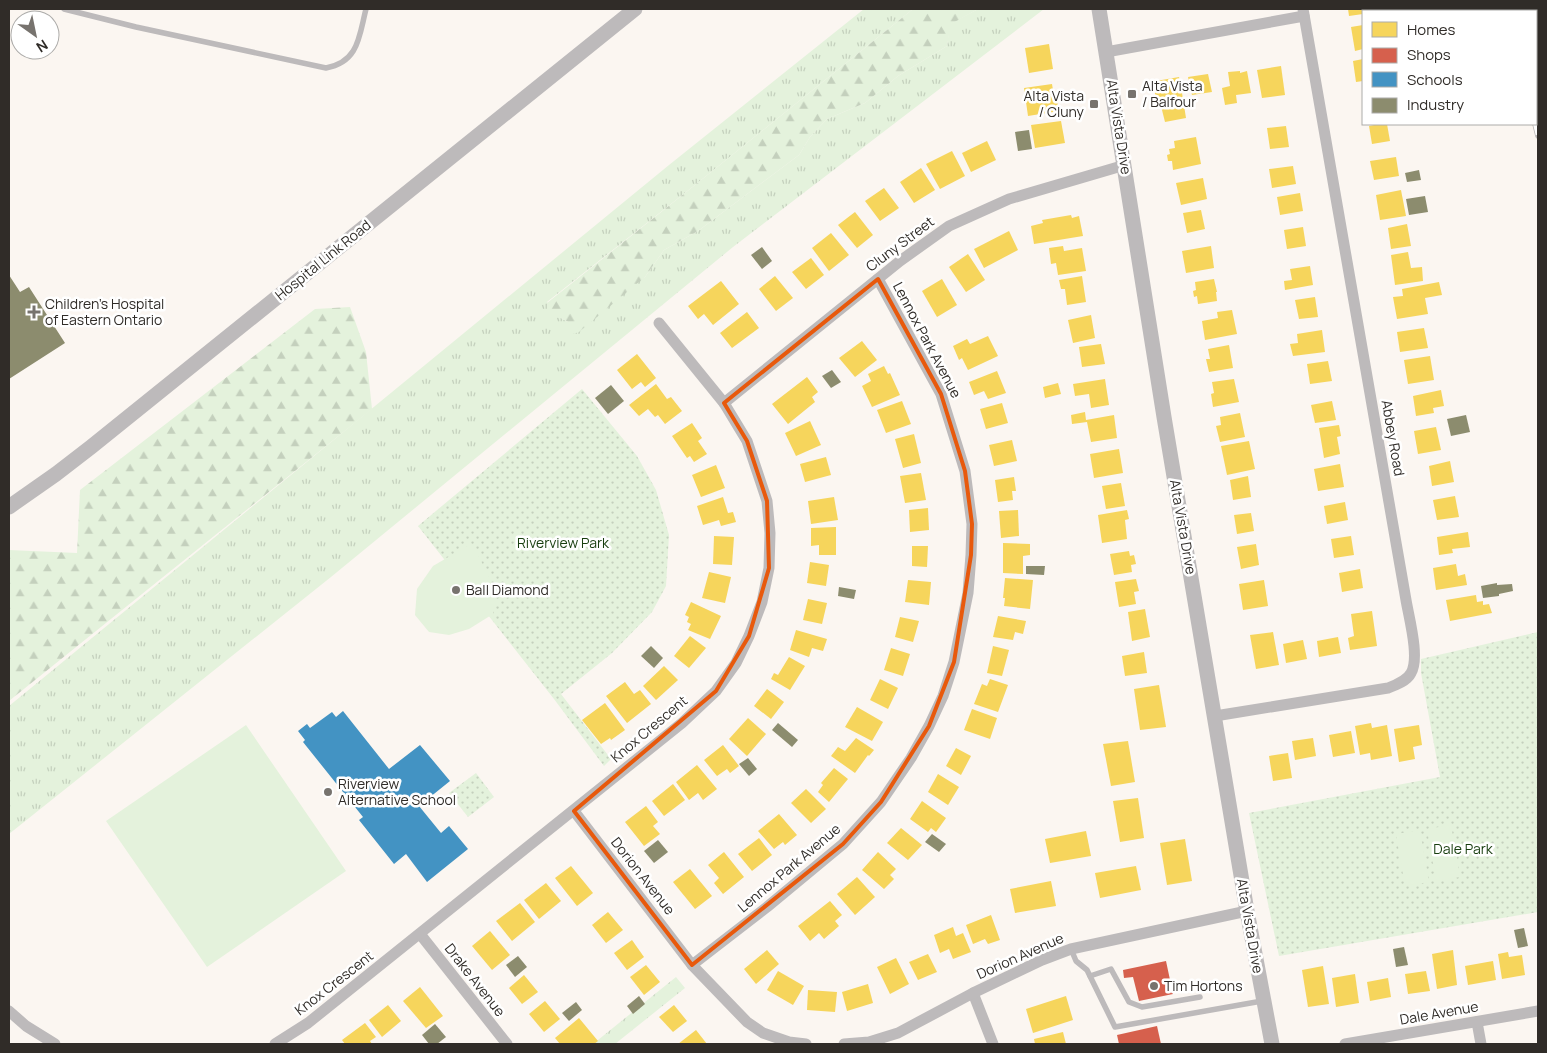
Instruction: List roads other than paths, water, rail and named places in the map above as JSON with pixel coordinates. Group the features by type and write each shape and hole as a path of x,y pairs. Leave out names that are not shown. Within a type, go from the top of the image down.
{"street":[{"name":"Hospital Link Road","path":"9,507 91,447 635,9"},
{"name":"Alta Vista Drive","path":"1099,9 1164,417 1247,911 1272,1044"},
{"path":"1106,52 1291,17 1304,12"},
{"name":"Abbey Road","path":"1215,716 1388,688 1404,681 1411,674 1415,659 1304,12"},
{"name":"Cluny Street","path":"724,403 923,243 949,226 1009,199 1125,165"},
{"name":"Lennox Park Avenue","path":"692,965 767,907 843,844 881,802 911,758 929,726 943,696 954,662 968,593 971,555 972,524 964,471 941,394 878,279"},
{"name":"Knox Crescent","path":"276,1044 308,1023 682,723 716,691 736,663 762,602 770,568 770,533 767,501 747,441 724,403 659,323"},
{"name":"Dorion Avenue","path":"574,811 692,965 747,1022 763,1033 789,1042 806,1044"},
{"name":"Dorion Avenue","path":"844,1044 869,1042 898,1033 973,993 1042,960 1071,949 1247,911"},
{"name":"Drake Avenue","path":"420,934 507,1044"},
{"path":"973,993 992,1044"},
{"path":"9,1011 26,1026 55,1044"},
{"name":"Dale Avenue","path":"1345,1044 1538,1012"},
{"path":"1477,1022 1481,1044"}],"lane":[{"path":"64,9 326,68 335,66 350,57 358,40 366,9"},
{"path":"1071,949 1076,961 1087,970 1115,1027 1263,1001"},
{"path":"1090,976 1111,969 1129,1002 1142,1007 1200,997"}],"railway":[{"path":"1535,125 1538,136"}],"place":[{"name":"Alta Vista / Balfour","path":"1132,94"},
{"name":"Alta Vista / Cluny","path":"1094,104"},
{"name":"Children's Hospital of Eastern Ontario","path":"34,312"},
{"name":"Ball Diamond","path":"456,590"},
{"name":"Riverview Alternative School","path":"328,792"},
{"name":"Tim Hortons","path":"1154,986"}],"park label":[{"name":"Riverview Park","path":"563,543"},
{"name":"Dale Park","path":"1463,849"}]}
